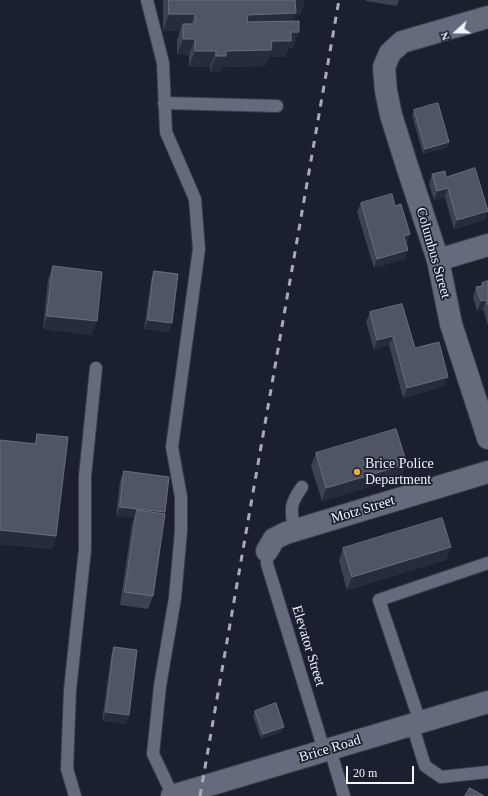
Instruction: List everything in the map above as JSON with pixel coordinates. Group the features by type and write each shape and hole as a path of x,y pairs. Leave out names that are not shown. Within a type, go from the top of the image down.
{"street":[{"name":"Columbus Street","path":"488,17 402,42 390,52 384,67 386,91 392,115 438,260 451,324 488,438"},
{"path":"438,260 488,245"},
{"name":"Motz Street","path":"267,551 274,539 294,531 488,472"},
{"name":"Brice Road","path":"172,796 488,702"}],"lane":[{"path":"147,0 163,63 166,132 195,199 199,249 172,447 181,496 181,531 174,598 160,686 153,754 172,796"},
{"path":"164,103 277,106"},
{"path":"75,796 67,769 70,690 85,549 85,476 96,368"},
{"path":"294,531 291,510 294,498 302,487"},
{"name":"Elevator Street","path":"267,551 267,564 327,749 344,796"},
{"path":"488,563 378,600 416,723 425,766 441,777 488,772"}],"building":[{"path":"169,0 295,0 296,13 248,15 247,22 299,21 299,32 291,32 291,41 272,41 271,50 226,51 226,56 216,56 216,51 195,51 195,39 183,39 183,24 195,24 195,14 169,14"},
{"path":"438,103 449,142 425,149 414,110"},
{"path":"475,168 488,211 457,220 448,188 437,191 432,174 445,171 446,177"},
{"path":"392,194 395,206 401,204 410,234 404,236 408,250 377,259 361,203"},
{"path":"53,266 102,272 97,321 47,316"},
{"path":"154,271 178,274 172,323 148,320"},
{"path":"488,281 488,305 486,300 481,301 476,287 483,286 482,283"},
{"path":"402,304 415,348 439,342 448,377 407,388 393,336 377,340 370,312"},
{"name":"Brice Police Department","path":"396,429 407,464 326,488 316,453"},
{"path":"37,434 68,437 56,536 0,530 0,440 36,444"},
{"path":"124,471 169,477 165,512 120,507"},
{"path":"137,510 165,514 153,596 125,592"},
{"path":"442,518 451,547 352,577 343,548"},
{"path":"114,647 137,650 129,715 106,712"},
{"path":"276,703 284,727 263,734 255,711"},
{"path":"470,788 484,796 465,796"}],"railway":[{"path":"200,796 339,0"}],"place":[{"name":"Brice Police Department","path":"357,472"}]}
